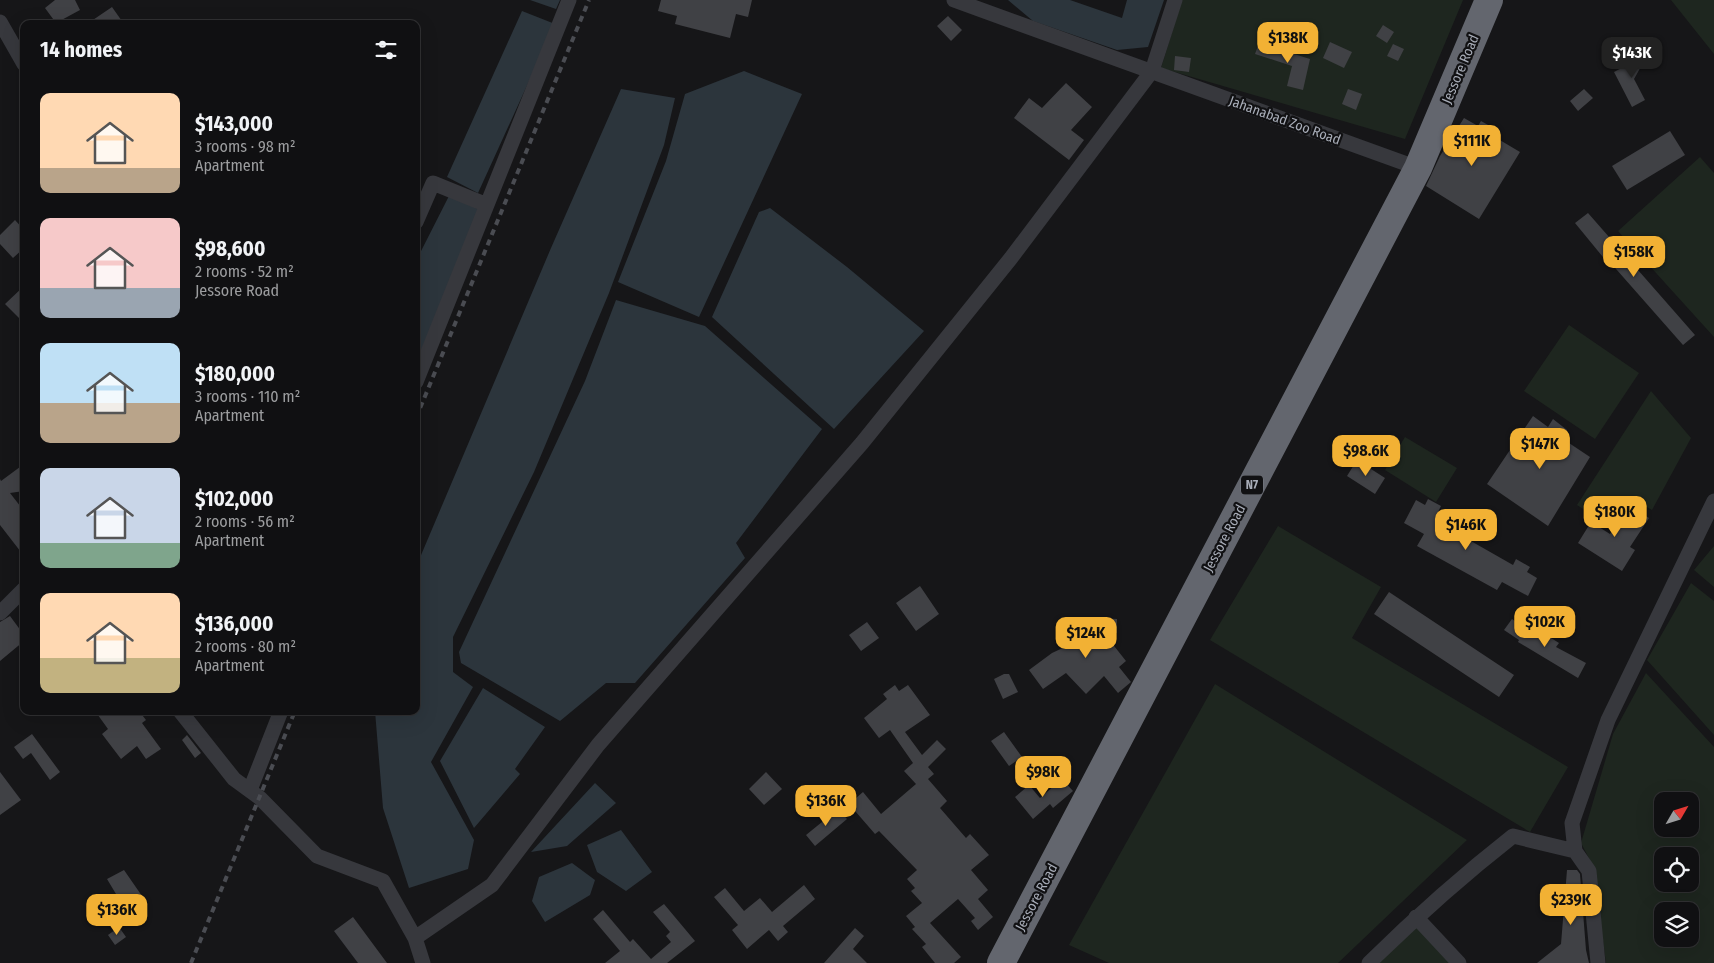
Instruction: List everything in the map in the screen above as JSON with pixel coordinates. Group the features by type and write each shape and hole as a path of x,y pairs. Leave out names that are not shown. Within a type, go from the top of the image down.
{"highway":[{"name":"Jessore Road","path":"1004,962 1418,168 1489,0"}],"street":[{"path":"420,366 569,0"},
{"name":"Jahanabad Zoo Road","path":"954,0 1418,168"},
{"path":"416,938 492,885 598,745 719,609 887,412 1011,258 1152,71 1175,0"},
{"path":"0,22 20,57"},
{"path":"420,213 433,183 486,205"},
{"path":"1598,963 1589,871 1575,851 1572,823 1608,720 1714,501"},
{"path":"0,613 20,593"},
{"path":"183,715 234,779 250,790 317,856 383,881 416,938 423,963"},
{"path":"250,790 279,715"},
{"path":"1369,963 1416,917 1471,869 1513,836 1575,851"},
{"path":"1416,917 1459,963"}],"shaded area":[{"path":"530,0 560,0 556,9"},
{"path":"1008,0 1070,0 1122,18 1127,0 1164,0 1148,47 1117,50 1033,21"},
{"path":"1182,0 1463,0 1405,139 1161,68"},
{"path":"1671,0 1714,0 1714,54"},
{"path":"522,11 555,24 478,193 447,177"},
{"path":"744,71 802,94 699,317 618,282 666,161 685,94"},
{"path":"621,89 675,98 664,145 609,293 534,472 453,637 453,672 473,687 431,762 474,840 468,869 409,888 383,808 375,715 420,715 420,558 551,248"},
{"path":"1700,157 1714,173 1714,337 1618,231"},
{"path":"450,194 481,211 421,351 420,350 420,253"},
{"path":"770,208 847,267 924,331 834,429 712,317 759,212"},
{"path":"616,300 705,326 822,429 736,543 745,558 635,683 606,683 560,721 461,663 459,652 585,381"},
{"path":"1569,325 1639,373 1595,439 1524,391"},
{"path":"1651,391 1691,438 1652,510 1628,496 1608,525 1577,505"},
{"path":"1405,437 1457,468 1436,502 1385,470"},
{"path":"1278,526 1381,587 1352,638 1568,767 1530,832 1210,640"},
{"path":"1714,546 1714,587 1694,570"},
{"path":"1691,583 1714,601 1714,735 1647,660"},
{"path":"1646,673 1714,747 1714,963 1606,963 1593,866 1581,843 1613,734"},
{"path":"1215,684 1467,840 1338,963 1109,963 1069,945"},
{"path":"483,688 545,727 515,769 520,774 474,828 440,761"},
{"path":"595,783 616,803 567,846 531,852"},
{"path":"621,830 652,872 626,891 597,872 587,845"},
{"path":"572,863 595,880 590,895 545,922 532,901 539,877"},
{"path":"1413,920 1451,963 1374,963"}],"building":[{"path":"55,0 75,0 80,10 62,20 54,20 45,8"},
{"path":"661,0 752,0 748,17 736,14 730,38 675,24 677,16 658,11"},
{"path":"112,7 121,20 93,20"},
{"path":"948,16 962,30 951,41 937,26"},
{"path":"1383,25 1394,32 1387,43 1376,36"},
{"path":"1330,42 1352,52 1344,68 1323,58"},
{"path":"1259,43 1310,59 1303,90 1287,86 1292,66 1255,54"},
{"path":"1393,44 1404,49 1398,61 1387,56"},
{"path":"1637,50 1647,56 1634,79 1645,100 1632,107 1614,72 1629,64"},
{"path":"1175,56 1191,58 1189,72 1174,70"},
{"path":"1066,83 1092,107 1071,130 1084,140 1069,160 1014,118 1029,98 1042,108"},
{"path":"1348,89 1362,94 1356,110 1342,104"},
{"path":"1584,89 1593,98 1578,111 1570,101"},
{"path":"1464,118 1478,126 1481,121 1497,130 1493,136 1520,152 1479,219 1426,186 1440,156"},
{"path":"1670,131 1685,155 1627,190 1612,166"},
{"path":"1588,213 1695,335 1683,345 1609,261 1607,262 1575,223"},
{"path":"15,220 20,226 20,252 13,258 0,244 0,235"},
{"path":"20,290 20,319 5,304"},
{"path":"1533,416 1548,427 1553,419 1567,430 1563,439 1590,457 1548,526 1487,484"},
{"path":"1357,460 1385,478 1375,494 1347,476"},
{"path":"20,467 20,492 10,493 20,506 20,551 0,525 0,479 1,481"},
{"path":"1428,499 1441,506 1438,512 1446,516 1441,524 1513,565 1516,559 1530,567 1527,572 1537,578 1528,596 1502,582 1497,590 1417,546 1424,534 1404,523 1416,500 1425,505"},
{"path":"1629,505 1649,518 1630,547 1635,550 1622,571 1578,543 1591,522 1610,534"},
{"path":"920,586 939,614 916,631 896,603"},
{"path":"1389,592 1514,675 1499,697 1374,614"},
{"path":"10,616 20,630 20,644 0,661 0,622"},
{"path":"1080,617 1117,619 1117,633 1103,632 1126,661 1119,667 1131,682 1118,693 1104,676 1086,694 1066,673 1043,689 1029,670 1052,653 1084,638 1079,632"},
{"path":"1512,619 1526,629 1529,624 1559,643 1556,647 1586,663 1578,678 1518,642 1519,640 1504,630"},
{"path":"867,622 879,638 861,651 849,635"},
{"path":"1004,674 1009,674 1018,692 1003,699 994,679"},
{"path":"895,685 899,691 908,685 930,715 905,732 922,755 937,740 946,749 928,767 934,774 928,779 947,801 940,808 966,838 970,834 989,855 971,870 988,890 978,899 993,917 978,930 971,921 975,918 958,899 930,923 961,957 954,963 935,963 922,947 926,944 912,929 915,927 906,916 922,903 911,891 915,888 907,879 917,870 879,831 875,834 849,804 863,792 881,814 916,784 904,771 913,763 890,730 879,738 864,718 887,699 883,694"},
{"path":"98,715 142,715 146,720 142,723 161,749 146,759 137,746 121,759 102,734 108,729"},
{"path":"1004,732 1022,757 1009,766 991,741"},
{"path":"32,734 60,772 50,780 31,753 23,759 14,747"},
{"path":"187,735 201,753 195,758 182,740"},
{"path":"0,772 21,800 0,815"},
{"path":"766,772 782,789 764,805 749,789"},
{"path":"1062,779 1073,791 1053,808 1050,804 1033,819 1015,797 1029,785 1040,798"},
{"path":"838,809 847,819 815,846 806,835"},
{"path":"124,870 142,896 125,909 107,879"},
{"path":"1567,870 1577,870 1580,874 1586,950 1589,963 1537,963 1561,944"},
{"path":"804,885 815,899 783,926 788,932 778,941 769,930 747,949 732,930 738,925 714,897 725,888 744,911 760,898 772,912"},
{"path":"664,904 695,941 667,963 605,963 620,951 593,919 603,910 630,942 633,939 651,959 671,942 666,936 670,932 653,912"},
{"path":"353,917 387,963 358,963 334,931"},
{"path":"119,927 126,937 115,945 108,935"},
{"path":"855,928 864,936 853,949 867,963 824,963"}],"railway":[{"path":"420,408 589,0"},
{"path":"191,963 293,715"}]}
